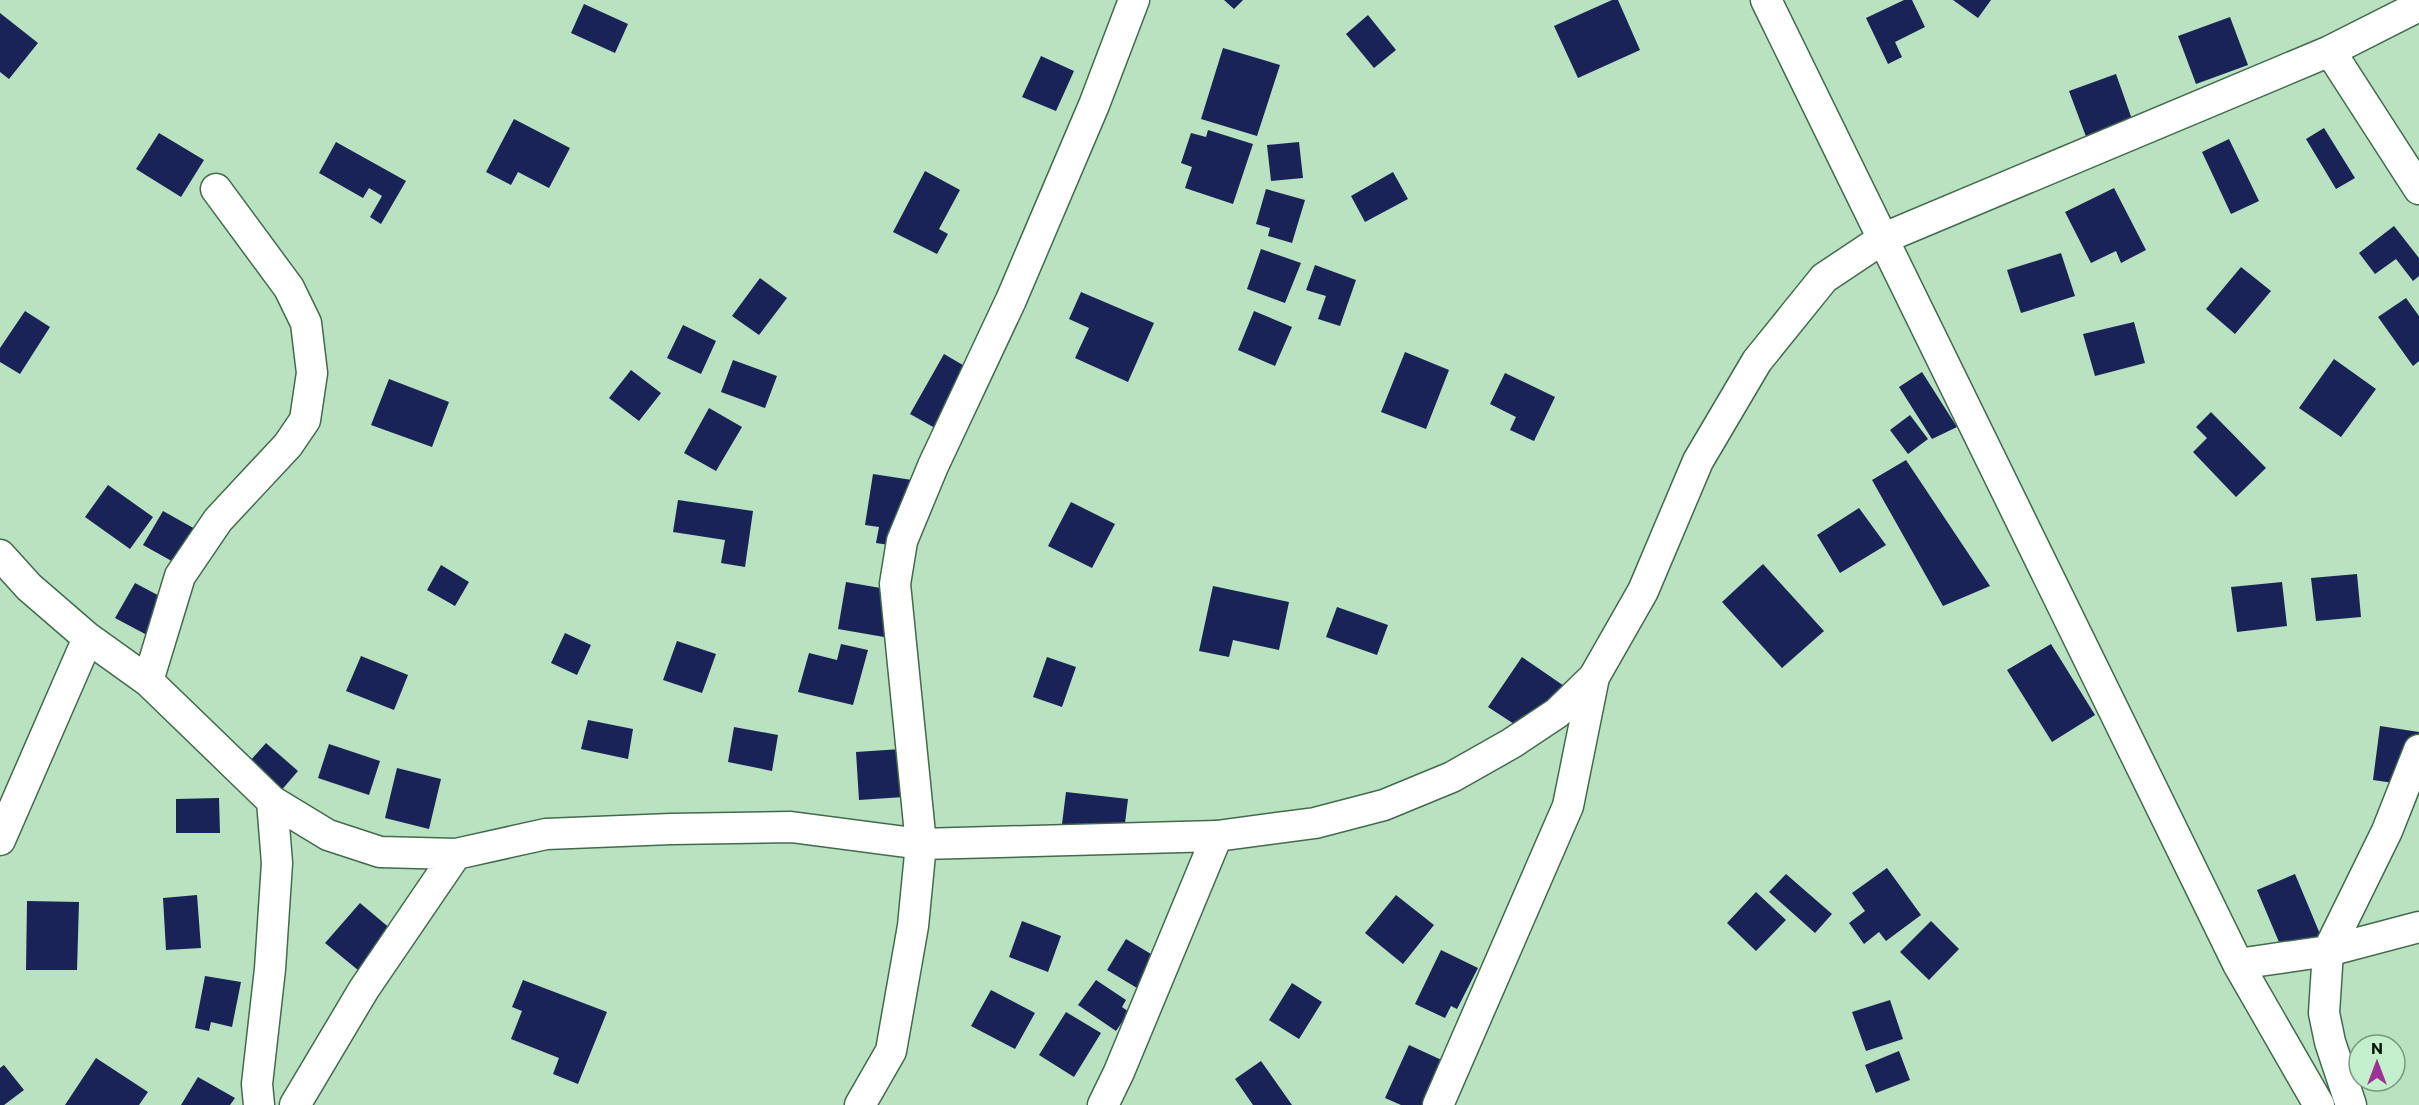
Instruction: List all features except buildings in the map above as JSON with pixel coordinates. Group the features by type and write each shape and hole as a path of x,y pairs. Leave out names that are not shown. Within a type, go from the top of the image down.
{"street":[{"path":"860,1105 891,1051 913,926 921,844 895,584 902,541 933,466 1015,289 1094,105 1134,0"},
{"path":"1766,0 2238,964 2319,1105"},
{"path":"0,555 29,587 88,638 148,681 272,801 328,835 380,852 456,854 546,834 671,829 791,827 921,844 1217,836 1338,817 1384,805 1452,777 1512,743 1557,713 1594,677 1643,591 1698,461 1757,361 1824,278 1884,238 2330,51 2382,11 2419,6"},
{"path":"2330,51 2419,189"},
{"path":"148,681 180,576 218,520 288,445 305,420 312,373 306,324 289,288 216,189"},
{"path":"0,840 88,638"},
{"path":"1438,1105 1568,806 1594,677"},
{"path":"2350,1105 2330,1042 2324,1013 2328,951 2388,831 2419,750"},
{"path":"259,1105 257,1084 270,969 277,863 272,801"},
{"path":"1102,1105 1119,1072 1217,836"},
{"path":"295,1105 364,989 456,854"},
{"path":"2238,964 2328,951 2419,927"}]}
